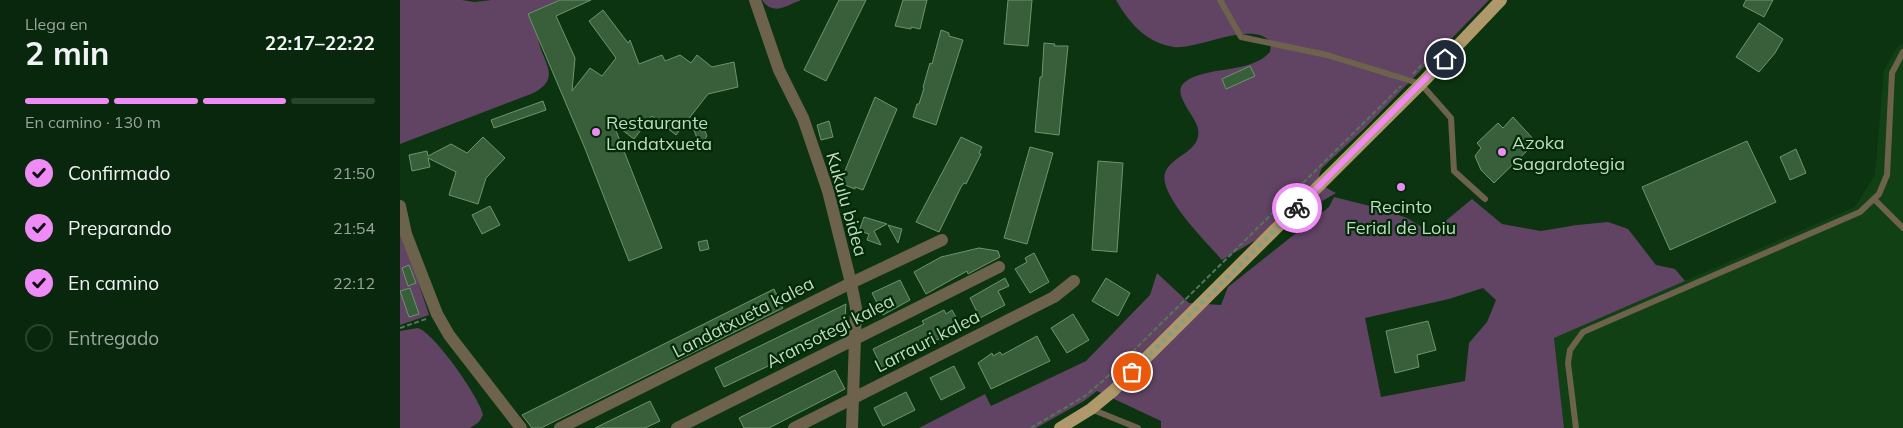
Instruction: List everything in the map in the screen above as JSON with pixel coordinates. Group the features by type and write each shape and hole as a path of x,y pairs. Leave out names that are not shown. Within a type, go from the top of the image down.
{"main road":[{"path":"1060,428 1091,410 1119,385 1421,84 1502,0"}],"street":[{"name":"Kukulu bidea","path":"755,0 779,70 803,118 825,182 851,283 856,308 852,428"},
{"path":"400,206 406,234 437,314 448,335 521,428"},
{"name":"Landatxueta kalea","path":"560,428 851,283 942,240"},
{"name":"Aransotegi kalea","path":"678,428 999,267"},
{"name":"Larrauri kalea","path":"794,428 1054,297 1074,281"}],"lane":[{"path":"1220,0 1241,37 1327,55 1421,84 1451,118 1454,171 1485,199"},
{"path":"1576,428 1568,362 1570,350 1583,332 1860,212 1879,194 1887,175 1892,73 1903,52"},
{"path":"1874,199 1903,228"},
{"path":"1091,410 1138,428"}],"path":[{"path":"1031,428 1085,396 1105,379 1433,53"},
{"path":"400,328 437,314"}],"shaded area":[{"path":"400,0 462,0 474,2 492,0 559,0 542,10 539,27 538,38 548,69 549,76 547,82 531,94 400,144"},
{"path":"762,0 801,0 775,9 766,5"},
{"path":"1116,0 1489,0 1364,129 1322,168 1320,180 1325,186 1336,193 1222,260 1176,206 1165,182 1165,173 1168,167 1191,148 1198,137 1196,124 1182,98 1181,87 1185,82 1205,73 1251,64 1270,52 1271,43 1263,36 1252,34 1225,37 1184,47 1164,45 1140,31"},
{"path":"1903,44 1903,428 1564,428 1554,338 1855,207 1875,175 1884,70 1898,46"},
{"path":"1334,197 1378,208 1407,218 1431,233 1472,199 1502,224 1541,231 1608,222 1628,229 1656,265 1675,269 1685,281 1554,338 1564,428 1161,428 1161,421 1097,391 1084,401 1036,428 919,428 985,394 991,406 1086,361 1150,295 1157,273 1189,303 1221,305 1228,287 1329,207","holes":["1483,288 1496,300 1487,322 1469,343 1465,381 1381,397 1365,318 1449,299"]},
{"path":"400,226 429,315 400,325"},
{"path":"418,328 426,333 445,353 480,406 483,415 479,422 470,428 400,428 400,331"}],"building":[{"name":"Restaurante Landatxueta","path":"560,0 591,0 556,16 575,58 572,91 590,68 602,76 616,58 589,21 603,10 628,43 630,40 639,64 662,55 665,61 680,55 691,63 697,55 712,67 734,62 738,87 708,94 676,135 652,116 634,139 613,123 662,248 629,261 584,146 528,14"},
{"path":"839,0 866,0 826,81 804,70"},
{"path":"903,0 927,0 920,29 895,26"},
{"path":"1008,0 1032,0 1028,46 1004,44"},
{"path":"1746,0 1773,0 1764,17 1743,6"},
{"path":"1759,23 1783,39 1775,53 1759,72 1736,57"},
{"path":"941,30 949,33 949,36 963,40 936,125 913,117 917,104 919,104 930,63 932,64"},
{"path":"1044,43 1055,44 1054,46 1068,46 1059,135 1035,132"},
{"path":"1250,66 1255,76 1226,89 1222,79"},
{"path":"875,97 897,109 863,190 855,187 855,189 840,183"},
{"path":"543,101 546,110 494,128 491,120"},
{"name":"Azoka Sagardotegia","path":"1513,117 1536,142 1494,183 1481,170 1475,156 1481,148 1477,143 1498,123 1503,128"},
{"path":"829,121 833,137 821,140 817,125"},
{"path":"694,130 705,131 707,136 704,141 698,141"},
{"path":"483,137 505,158 486,178 478,204 449,195 456,172 428,158 430,167 412,171 409,155 427,151 428,156 451,144 467,153"},
{"path":"961,137 982,147 979,153 981,154 966,184 964,183 961,187 939,232 916,222"},
{"path":"1747,141 1776,202 1670,250 1642,187"},
{"path":"1030,147 1053,153 1027,244 1004,238"},
{"path":"1796,149 1806,173 1790,180 1780,157"},
{"path":"1098,161 1123,163 1117,252 1092,250"},
{"path":"490,206 500,225 482,234 472,215"},
{"path":"864,217 887,224 874,231 881,245 867,240 869,234 859,231"},
{"path":"888,225 902,229 898,243"},
{"path":"707,240 709,249 700,251 698,242"},
{"path":"979,248 998,251 1000,257 968,274 967,271 926,294 914,272 941,257"},
{"path":"1034,253 1049,282 1030,293 1015,269 1027,262 1025,258"},
{"path":"409,265 416,283 408,286 402,268"},
{"path":"1005,278 1009,286 998,291 1005,305 980,318 970,298"},
{"path":"1106,278 1130,293 1118,316 1092,301"},
{"path":"900,280 910,300 883,315 872,293"},
{"path":"410,288 419,314 409,317 400,291"},
{"path":"774,289 783,308 541,428 532,428 522,415"},
{"path":"846,304 844,330 724,387 715,368"},
{"path":"944,310 946,314 952,310 962,328 928,344 927,342 882,368 873,349 924,324 922,321"},
{"path":"1073,314 1089,340 1067,353 1051,328"},
{"path":"1428,321 1436,350 1417,355 1419,367 1395,373 1386,331"},
{"path":"1037,336 1050,361 991,389 978,363 992,353 993,356 1000,352 1002,355"},
{"path":"954,366 965,388 941,400 930,378"},
{"path":"835,370 845,389 769,428 744,428 739,418"},
{"path":"906,392 915,410 883,426 874,408"},
{"path":"650,401 660,421 645,428 595,428"}],"way so far":[{"path":"1132,372 1297,208"}],"place":[{"name":"Restaurante Landatxueta","path":"596,132"},
{"name":"Azoka Sagardotegia","path":"1502,152"},
{"name":"Recinto Ferial de Loiu","path":"1401,187"}],"route":[{"path":"1297,208 1445,59"}]}
